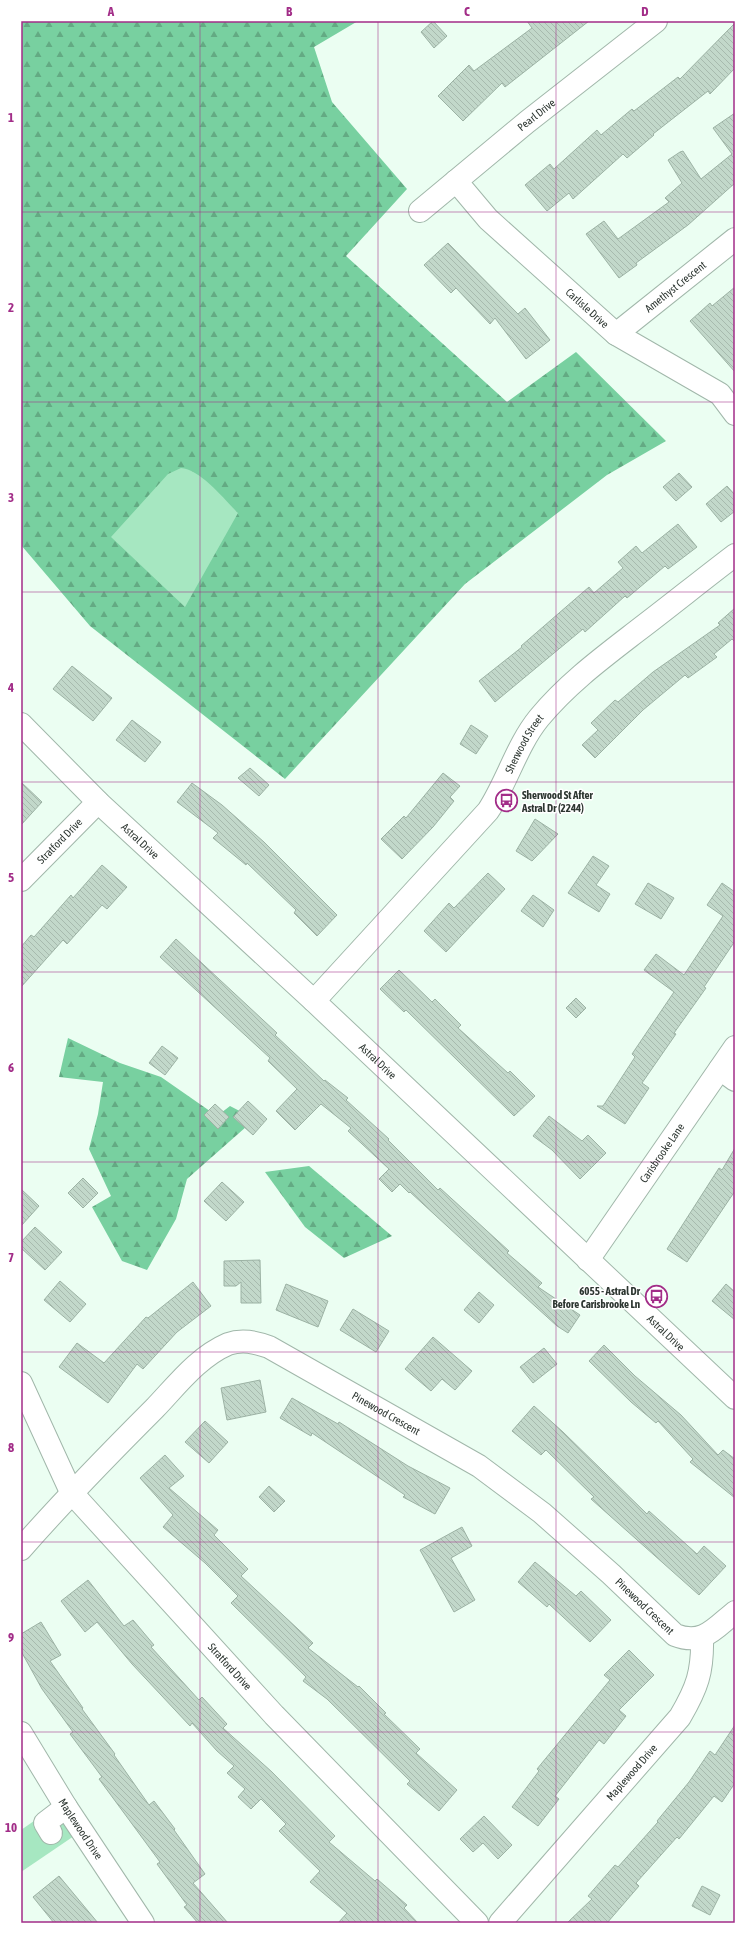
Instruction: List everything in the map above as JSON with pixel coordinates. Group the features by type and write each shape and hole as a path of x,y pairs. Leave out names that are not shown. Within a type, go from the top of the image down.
{"street":[{"name":"Pearl Drive","path":"420,211 527,122 656,21"},
{"name":"Carlisle Drive","path":"456,181 488,219 616,334 720,394 735,414"},
{"name":"Amethyst Crescent","path":"616,334 735,239"},
{"name":"Sherwood Street","path":"314,1001 488,811 500,792 524,743 538,719 558,697 582,673 735,554"},
{"name":"Astral Drive","path":"21,724 98,802 314,1001 735,1398"},
{"name":"Stratford Drive","path":"21,880 98,802"},
{"name":"Carisbrooke Lane","path":"588,1260 728,1075 735,1047"},
{"name":"Pinewood Crescent","path":"71,1492 200,1362 216,1351 232,1343 249,1342 259,1344 269,1347 479,1466 542,1513 611,1574 675,1635 688,1640 702,1637"},
{"name":"Stratford Drive","path":"21,1383 71,1492 274,1715 477,1923"},
{"path":"21,1549 71,1492"},
{"path":"702,1637 707,1635 735,1612"},
{"name":"Maplewood Drive","path":"500,1923 680,1717 688,1703 700,1674 703,1661 702,1637"},
{"name":"Maplewood Drive","path":"21,1734 66,1807 143,1923"},
{"path":"51,1833 44,1822 66,1807"}],"green space":[{"path":"21,21 358,21 314,47 332,102 407,189 346,256 507,402 576,352 666,441 607,475 465,584 285,779 90,626 21,545"},
{"path":"181,468 188,470 204,479 238,513 185,607 111,537 168,474"},
{"path":"68,1038 120,1063 161,1077 217,1116 230,1106 255,1119 187,1179 176,1219 147,1270 122,1261 92,1207 111,1196 89,1149 98,1114 103,1082 59,1077"},
{"path":"309,1166 392,1236 344,1258 305,1227 265,1172"},
{"path":"54,1807 74,1836 21,1872 21,1830"}],"building":[{"path":"433,21 447,36 434,48 421,32"},
{"path":"527,21 589,21 505,87 502,83 463,121 438,96 469,65 474,71 532,28"},
{"path":"735,23 735,68 710,94 708,91 653,134 654,135 627,158 623,154 573,199 569,193 547,211 525,185 550,164 554,169 597,130 601,135 632,109 634,111 678,77 680,79"},
{"path":"735,113 735,183 688,225 636,263 637,265 619,278 586,234 604,221 618,239 669,202 665,198 682,183 668,160 680,152 683,151 701,179 732,154 713,128"},
{"path":"448,243 518,314 525,308 550,340 526,359 495,318 490,324 456,288 451,293 424,265"},
{"path":"735,287 735,372 690,321 710,303 712,306"},
{"path":"679,473 692,487 676,501 663,487"},
{"path":"727,486 735,495 735,511 721,522 706,504"},
{"path":"678,524 697,547 668,569 665,566 627,598 625,596 585,632 583,629 495,702 479,681 522,647 521,646 589,587 594,593 623,568 618,562 636,546 642,553"},
{"path":"735,608 735,642 732,639 714,654 717,657 688,678 685,675 643,710 595,758 582,745 598,730 591,723 615,700 618,702 653,672 720,625 718,623"},
{"path":"72,666 112,698 93,721 53,689"},
{"path":"132,720 161,742 145,762 116,740"},
{"path":"471,725 488,736 476,754 460,744"},
{"path":"250,768 269,785 259,796 238,778"},
{"path":"443,773 460,786 450,797 454,801 433,827 402,859 381,839 404,816 406,818"},
{"path":"21,782 42,802 21,825"},
{"path":"192,783 222,805 264,842 337,915 317,936 294,913 296,910 247,863 246,865 213,838 218,833 177,802"},
{"path":"535,819 558,834 532,861 516,851"},
{"path":"593,856 609,866 596,885 610,894 599,912 568,893"},
{"path":"102,865 127,887 107,909 102,905 67,944 63,940 21,987 21,947 31,935 34,937 71,895 73,898"},
{"path":"488,873 505,889 446,952 424,931 449,903 454,908"},
{"path":"648,883 674,898 661,919 635,904"},
{"path":"722,883 735,892 735,941 704,987 706,988 674,1033 676,1034 642,1083 649,1088 625,1124 597,1106 603,1106 635,1057 632,1054 674,992 644,970 656,954 684,975 723,916 707,905"},
{"path":"533,895 554,910 543,927 521,911"},
{"path":"176,939 277,1033 275,1035 324,1081 325,1080 348,1098 346,1100 389,1139 388,1140 438,1190 440,1188 509,1251 507,1253 542,1283 538,1287 580,1315 568,1333 557,1326 410,1192 409,1193 400,1184 392,1192 379,1179 389,1169 348,1131 351,1128 321,1104 295,1130 276,1111 297,1089 268,1061 270,1058 160,957"},
{"path":"399,970 432,1002 435,999 461,1025 458,1028 508,1073 510,1071 535,1096 514,1116 406,1010 404,1012 380,989"},
{"path":"576,998 586,1008 576,1018 566,1008"},
{"path":"162,1046 178,1058 165,1075 149,1063"},
{"path":"248,1101 267,1119 253,1135 233,1117"},
{"path":"215,1104 229,1117 218,1129 204,1115"},
{"path":"549,1116 582,1141 588,1135 606,1153 580,1179 552,1150 533,1136"},
{"path":"735,1148 735,1191 687,1262 667,1249 719,1168 722,1170"},
{"path":"83,1178 98,1193 83,1208 68,1193"},
{"path":"222,1182 244,1202 226,1221 204,1201"},
{"path":"21,1189 39,1206 21,1226"},
{"path":"35,1227 62,1252 45,1270 21,1248 21,1242"},
{"path":"260,1260 261,1303 241,1303 241,1282 236,1286 224,1286 224,1261"},
{"path":"60,1281 86,1304 70,1322 44,1300"},
{"path":"193,1282 211,1306 177,1332 143,1369 137,1364 108,1403 59,1367 77,1343 104,1363 146,1317 148,1318"},
{"path":"286,1284 328,1301 318,1327 276,1310"},
{"path":"726,1284 735,1292 735,1320 712,1301"},
{"path":"479,1292 494,1305 479,1323 464,1310"},
{"path":"353,1309 389,1331 376,1352 340,1330"},
{"path":"433,1337 472,1371 455,1390 442,1379 431,1391 405,1369"},
{"path":"604,1345 635,1376 681,1415 718,1455 723,1450 735,1459 735,1498 690,1462 693,1459 658,1421 656,1423 631,1402 589,1361"},
{"path":"544,1348 557,1364 533,1383 520,1367"},
{"path":"260,1380 266,1412 227,1420 221,1388"},
{"path":"292,1398 338,1424 339,1422 408,1466 450,1488 435,1514 403,1497 405,1495 312,1433 311,1436 280,1418"},
{"path":"534,1406 563,1432 647,1514 649,1511 697,1554 704,1546 726,1566 699,1595 591,1499 594,1497 546,1450 541,1455 512,1431"},
{"path":"205,1421 228,1442 209,1463 185,1442"},
{"path":"165,1455 184,1476 169,1488 218,1530 214,1535 248,1569 241,1576 313,1643 308,1648 358,1687 359,1686 386,1713 384,1714 420,1749 416,1753 457,1790 439,1811 407,1784 410,1781 327,1699 303,1681 306,1677 231,1603 238,1596 205,1563 163,1527 173,1515 140,1478"},
{"path":"269,1486 285,1501 274,1512 259,1497"},
{"path":"462,1527 472,1546 451,1558 475,1600 454,1612 420,1550"},
{"path":"535,1562 576,1596 581,1591 611,1620 590,1642 549,1604 547,1607 518,1582"},
{"path":"88,1580 124,1626 133,1620 154,1645 151,1647 199,1700 202,1697 227,1724 223,1728 272,1772 335,1836 329,1842 375,1881 377,1879 407,1905 404,1908 418,1923 338,1923 347,1913 310,1882 320,1871 279,1831 286,1824 261,1799 251,1809 238,1797 245,1789 227,1773 234,1766 217,1751 192,1723 190,1726 132,1664 97,1622 85,1632 61,1601"},
{"path":"41,1622 61,1655 50,1661 149,1805 154,1801 175,1829 174,1830 205,1874 193,1883 228,1923 198,1923 184,1907 187,1905 157,1864 160,1862 99,1779 102,1777 70,1734 73,1732 42,1689 21,1651 21,1634"},
{"path":"629,1650 654,1675 619,1710 626,1716 604,1744 599,1740 555,1796 559,1799 538,1826 512,1807 539,1771 537,1769 610,1680 604,1675"},
{"path":"735,1725 735,1783 722,1802 714,1796 679,1839 677,1837 636,1883 639,1886 607,1923 567,1923 592,1899 588,1896 615,1865 618,1867 658,1822 657,1821 689,1782 710,1751 715,1755"},
{"path":"484,1816 512,1845 498,1859 483,1843 473,1852 460,1839"},
{"path":"59,1876 98,1923 54,1923 33,1897"},
{"path":"702,1886 720,1895 710,1915 692,1906"}],"place":[{"name":"Sherwood St After Astral Dr (2244)","path":"507,801"},
{"name":"6055 - Astral Dr Before Carisbrooke Ln","path":"656,1297"}]}
